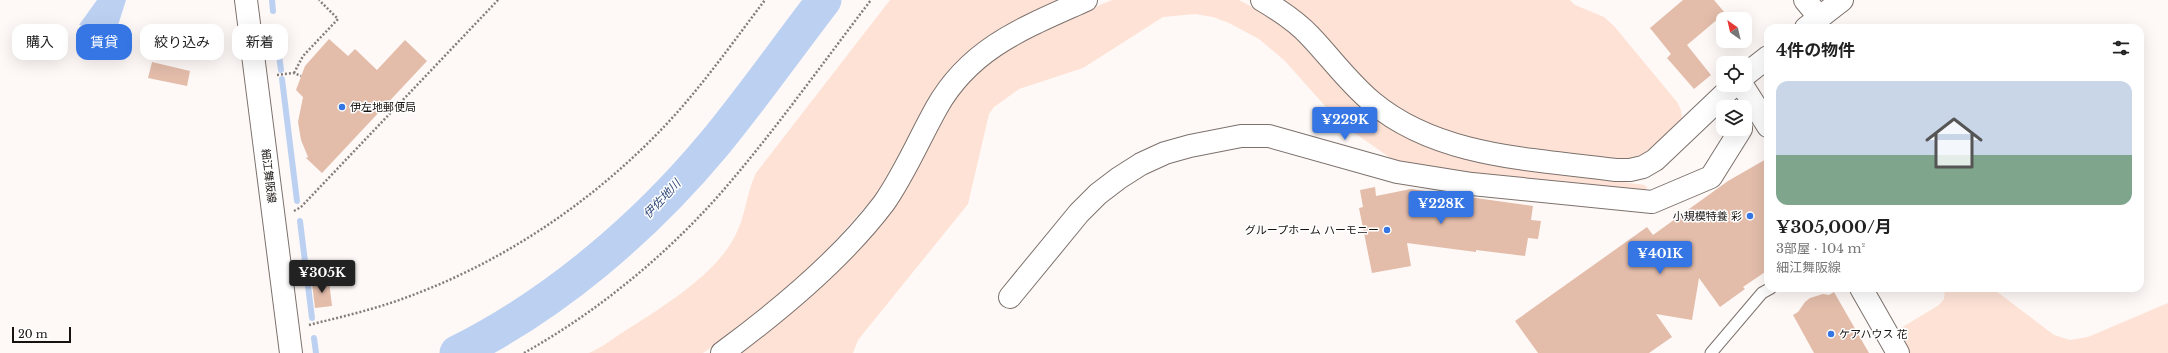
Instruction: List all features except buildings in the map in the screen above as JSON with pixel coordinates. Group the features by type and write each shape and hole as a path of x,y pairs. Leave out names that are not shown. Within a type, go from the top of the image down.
{"street":[{"name":"細江舞阪線","path":"246,0 289,341"},
{"path":"722,353 791,300 865,225 892,190 937,106 969,65 988,48 1010,34 1086,0"},
{"path":"1262,0 1279,10 1309,35 1359,91 1389,115 1430,136 1480,151 1616,170 1630,170 1643,167 1666,151 1727,92"},
{"path":"1805,0 1813,23 1842,0"},
{"path":"1752,70 1764,60"},
{"path":"1752,114 1764,123"},
{"path":"1010,297 1079,213 1098,194 1141,164 1165,153 1190,146 1241,136 1270,136 1397,172 1472,184 1652,202 1710,177 1736,136"},
{"path":"1863,292 1898,353"}],"lane":[{"path":"1711,353 1764,292"}],"path":[{"path":"294,73 303,56 338,19 319,0"},
{"path":"274,214 292,212 302,207 498,0"},
{"path":"289,341 430,288 485,262 557,219 610,178 655,136 695,91 765,0"},
{"path":"524,353 596,306 682,234 733,179 872,0"},
{"path":"272,76 294,73 301,76"}],"shaded area":[{"path":"890,0 1061,0 1005,25 982,40 961,58 943,78 875,196 817,261 749,321 703,353 589,353 604,345 672,300 715,264 726,250 739,228 750,188 756,173"},
{"path":"1112,0 1239,0 1256,9 1288,30 1302,43 1351,98 1367,112 1419,143 1438,151 1478,161 1644,185 1647,187 1646,191 1473,175 1396,162 1352,131 1334,116 1284,60 1259,39 1229,23 1213,17 1195,14 1163,17 1083,68 1019,89 994,107 989,114 968,204 858,340 853,353 739,353 797,307 946,111 960,90 976,72 1006,49 1040,30"},
{"path":"1282,0 1570,0 1575,5 1604,17 1614,26 1677,102 1681,110 1682,118 1669,134 1654,147 1637,156 1617,160 1481,141 1445,131 1411,116 1380,96"},
{"path":"1945,292 1997,292 2054,335 2070,340 2088,337 2168,303 2168,353 1908,353 1899,334 1901,328 1939,305 1944,299"}],"water":[{"path":"97,0 126,0 118,24 80,24"}],"waterway":[{"path":"272,0 273,11"},
{"name":"伊佐地川","path":"457,353 529,311 596,262 628,234 687,175 714,144 756,91 824,0"},
{"path":"280,60 281,70"},
{"path":"282,79 297,201"},
{"path":"300,221 312,318"},
{"path":"314,338 316,353"}],"place":[{"name":"伊左地郵便局","path":"342,107"},
{"name":"小規模特養 彩","path":"1750,216"},
{"name":"グループホーム ハーモニー","path":"1387,230"},
{"name":"ケアハウス 花","path":"1831,334"}]}
